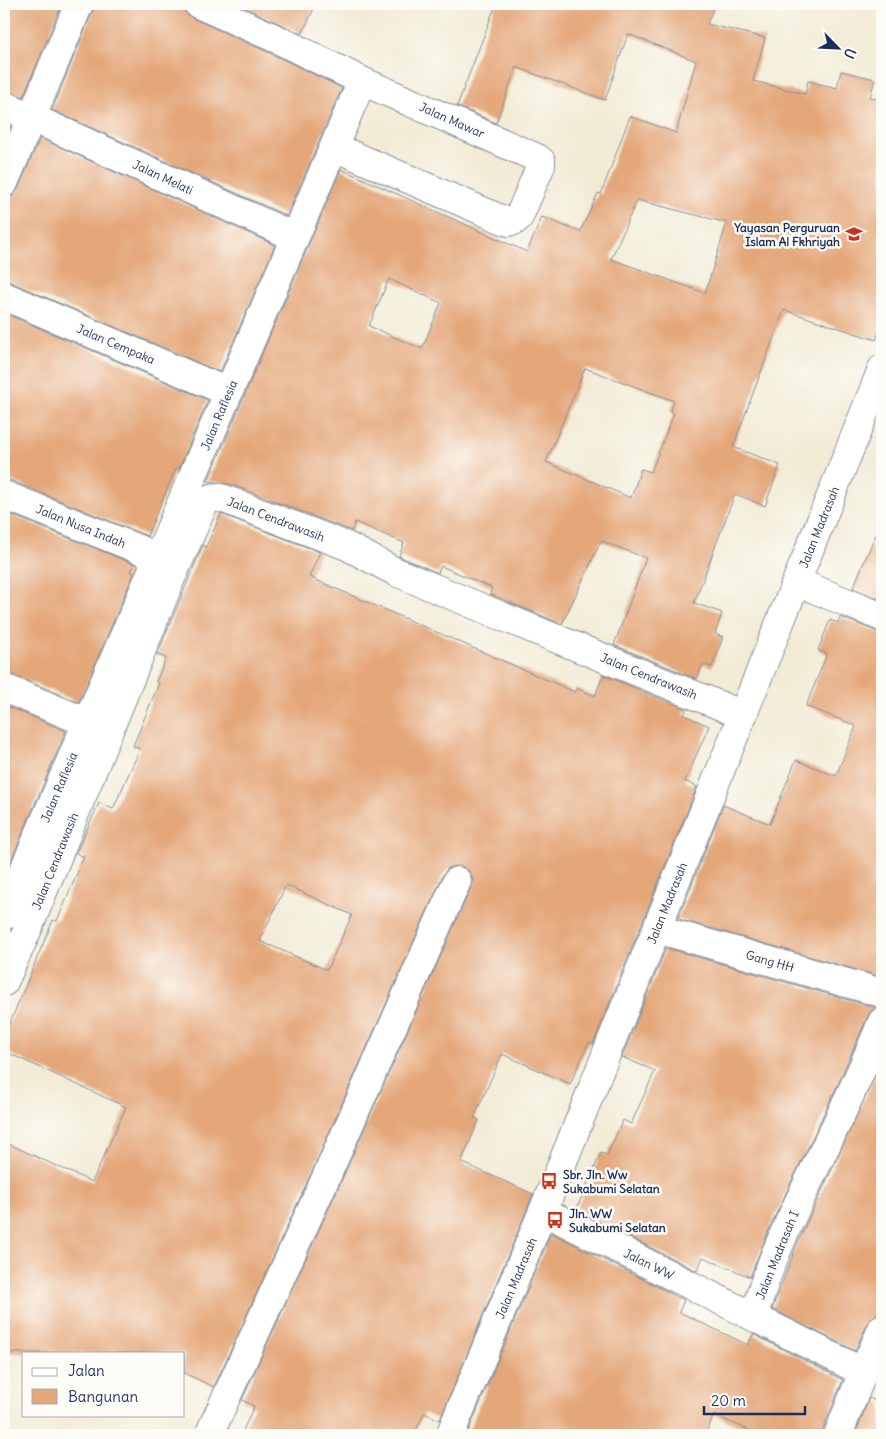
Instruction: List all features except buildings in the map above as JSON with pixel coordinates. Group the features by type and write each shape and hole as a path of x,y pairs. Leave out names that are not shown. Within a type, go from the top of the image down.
{"street":[{"path":"4,183 79,4"},
{"path":"198,4 277,39 362,81"},
{"name":"Jalan Raflesia","path":"4,916 11,880 86,722 362,81"},
{"name":"Jalan Mawar","path":"334,147 508,222 514,222 519,217 541,161 362,81"},
{"name":"Jalan Melati","path":"4,105 32,116 295,237"},
{"name":"Jalan Cempaka","path":"4,296 228,392"},
{"name":"Jalan Madrasah","path":"450,1435 544,1212 882,369"},
{"name":"Jalan Nusa Indah","path":"4,495 158,557"},
{"name":"Jalan Cendrawasih","path":"4,982 27,931 172,576 203,506 211,498 224,499 347,546 396,572 743,715"},
{"path":"797,582 882,617"},
{"path":"4,688 86,722"},
{"path":"209,1435 328,1173 457,881"},
{"name":"Gang HH","path":"657,929 882,993"},
{"name":"Jalan Madrasah I","path":"863,1372 754,1316 760,1294 782,1239 882,1022"},
{"name":"Jalan WW","path":"544,1212 754,1316"},
{"path":"838,1435 882,1329"}],"place":[{"name":"Yayasan Perguruan Islam Al Fkhriyah","path":"854,234"},
{"name":"Sbr. Jln. Ww Sukabumi Selatan","path":"549,1181"},
{"name":"Jln. WW Sukabumi Selatan","path":"555,1220"}]}
